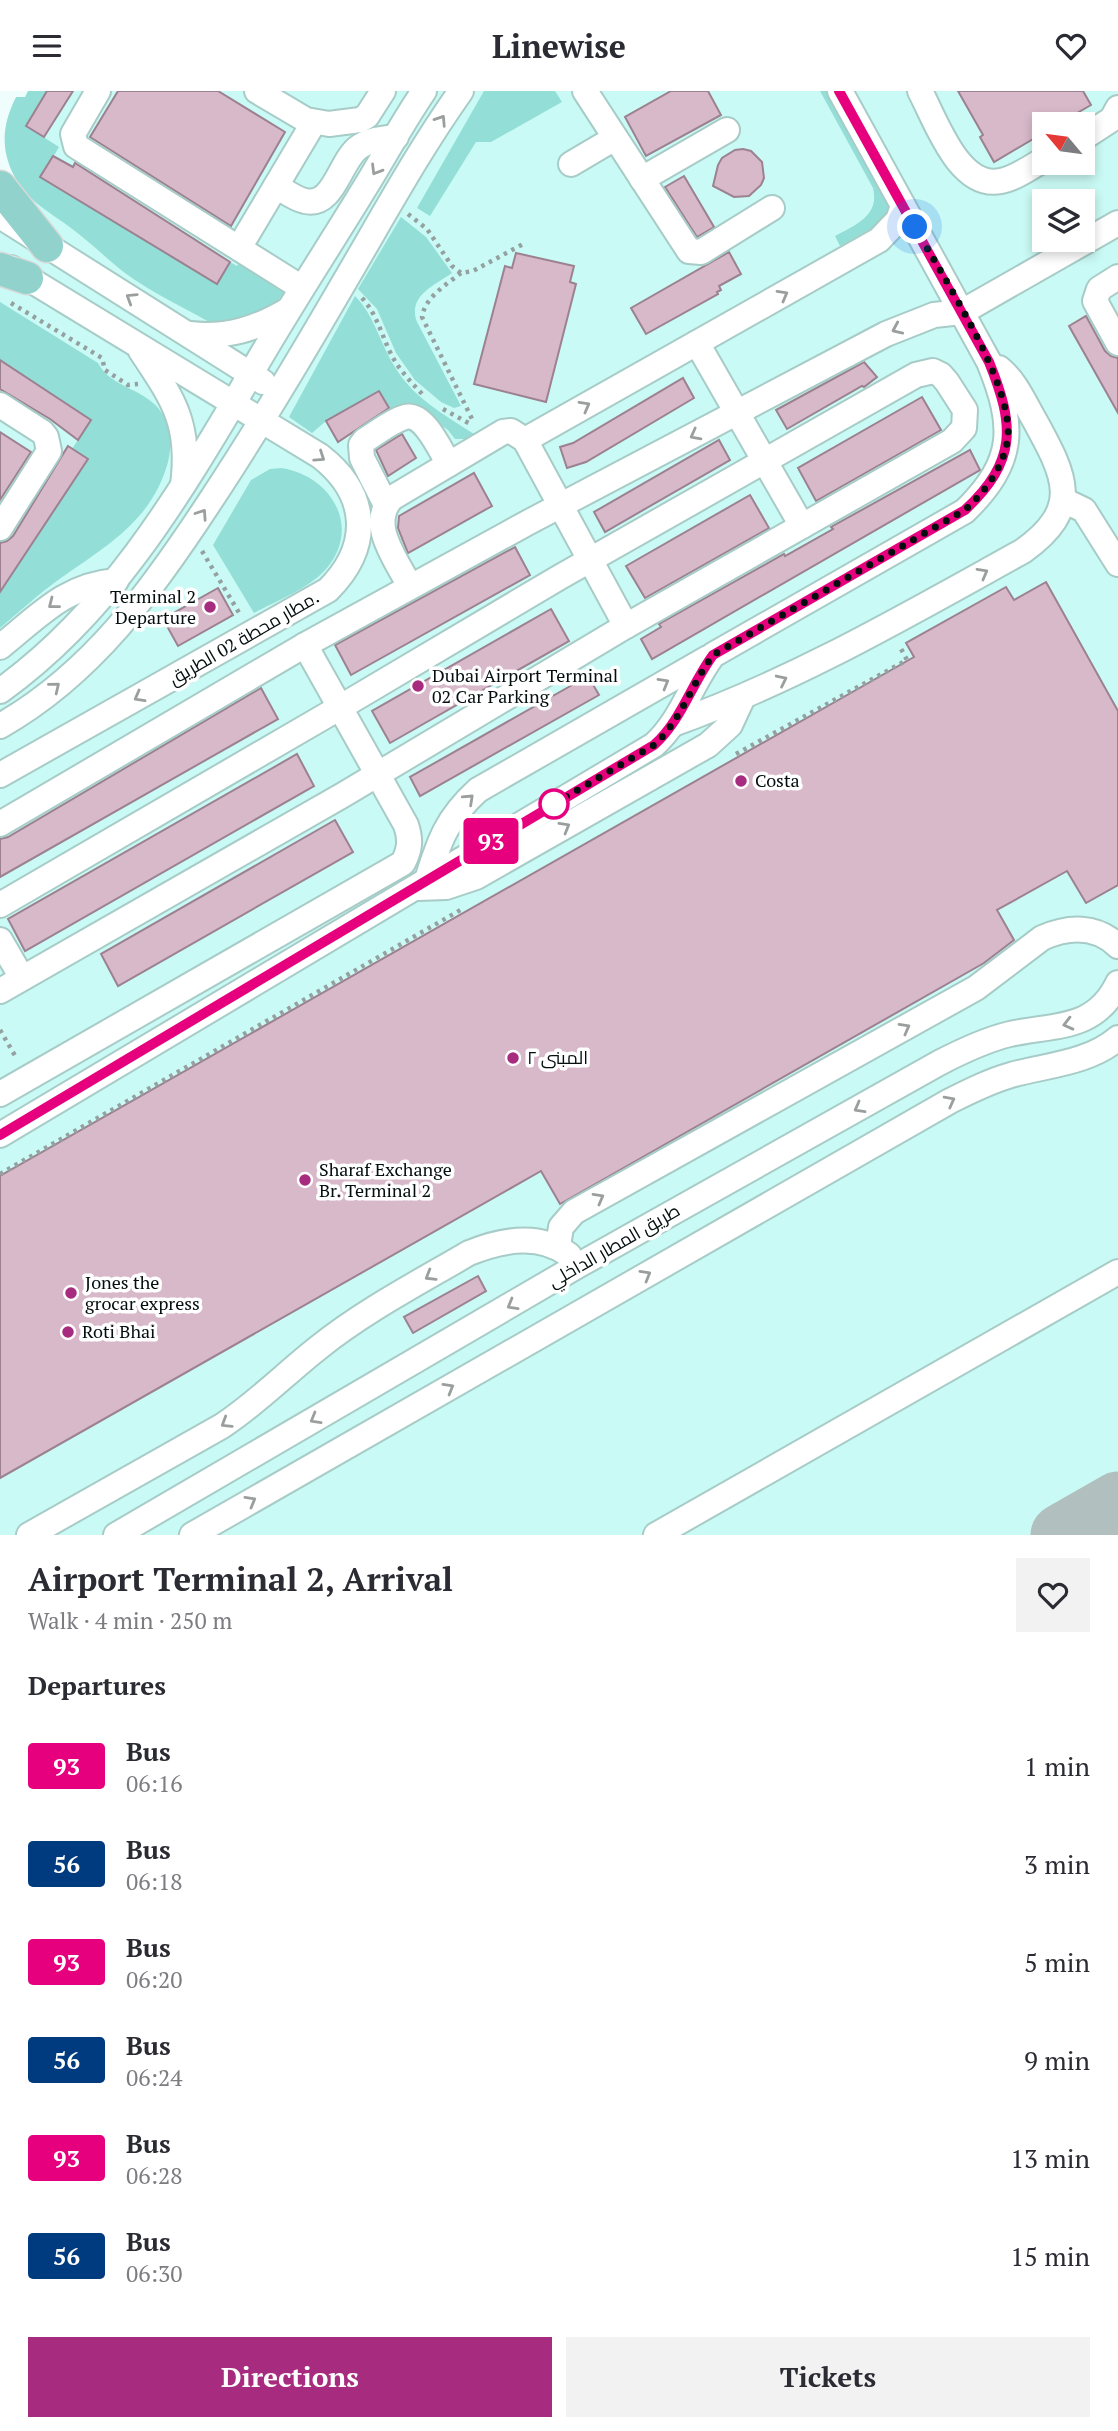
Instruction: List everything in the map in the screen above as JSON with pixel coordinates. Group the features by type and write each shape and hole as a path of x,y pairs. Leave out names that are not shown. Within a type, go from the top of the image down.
{"main road":[{"path":"0,187 47,246"}],"street":[{"path":"98,91 73,134 76,146 302,288"},
{"path":"257,91 298,116 329,124 360,120 372,110 383,91"},
{"path":"0,691 58,644 116,581 144,545 182,489 424,91"},
{"path":"0,726 34,704 88,659 139,604 171,560 262,422 390,202 461,91"},
{"path":"585,91 685,247 694,253 701,252 772,208"},
{"path":"420,884 448,822 461,805 478,790 965,510 985,491 999,468 1007,442 1007,421 1001,391 989,362 839,91"},
{"path":"920,91 957,160 971,176 981,180 1002,181 1032,166"},
{"path":"1096,129 1112,119 1118,108"},
{"path":"239,249 314,122"},
{"path":"642,179 727,130"},
{"path":"276,186 300,200 317,201 324,197 349,158 361,145 396,137"},
{"path":"571,164 615,138"},
{"path":"525,440 879,240 891,230 904,207"},
{"path":"0,216 280,392"},
{"path":"0,824 304,645 410,587 910,323 934,315 962,312 1118,223"},
{"name":"مطار محطة 02 الطريق.","path":"0,261 13,274 136,345 335,468 348,483 356,501 359,521 355,549 342,576 328,590 0,775"},
{"path":"1118,277 1099,289 1095,301 1118,343"},
{"path":"189,334 226,335 245,331 289,310"},
{"path":"697,343 802,526"},
{"path":"136,345 172,398 181,422 185,455 182,489"},
{"path":"673,724 743,697 866,637 1023,551 1040,538 1055,521 1063,500 1063,478 1055,457 1015,385 1008,376 989,362"},
{"path":"0,905 590,560 925,371 942,375 965,410 964,428 952,441 626,626 377,774 0,991"},
{"path":"0,405 41,432 46,437 49,451 0,528"},
{"path":"386,505 362,458 362,445 365,440 403,418 412,417 426,426 449,464"},
{"path":"410,587 383,532 382,515 386,505 392,498 503,432 511,431 525,440 626,626"},
{"path":"1063,500 1084,510 1118,563"},
{"path":"0,647 72,591 87,585 116,581"},
{"path":"0,1094 403,863 409,852 410,838 406,825 304,645"},
{"path":"0,1135 654,745 673,724 694,682 713,655"},
{"path":"420,884 446,887 476,877 708,745 730,725 743,697"},
{"path":"558,1246 561,1227 574,1212 976,988 1042,938 1054,933 1092,930 1118,946"},
{"path":"0,940 22,978"},
{"name":"طريق المطار الداخلي","path":"116,1535 579,1265 962,1051 1010,1034 1065,1026 1085,1019 1100,1008 1118,983"},
{"path":"192,1535 950,1101 1008,1076 1107,1055 1118,1038"},
{"path":"29,1535 247,1410 317,1348 345,1328 469,1253 490,1244 513,1240 536,1241 558,1246 579,1265"},
{"path":"656,1535 1118,1272"}],"path":[{"path":"390,202 427,229 452,266 461,273"},
{"path":"344,284 358,293 369,306 405,376 445,411 476,427 422,317 423,310 432,298 461,273 472,271 525,243"},
{"path":"0,296 102,358 105,370 128,385 138,384 144,388"},
{"path":"202,550 251,634"}],"shaded area":[{"path":"28,91 47,91 26,126 59,147 41,178 216,283 230,262 237,266 239,262 286,290 272,308 222,325 209,322 135,280 36,202 23,190 12,172 5,140 7,119 16,97 25,97"},
{"path":"47,91 1118,91 1118,1535 0,1535 0,208 43,138 26,126"},
{"path":"484,91 555,91 562,102 491,142 476,142 430,216 417,208"},
{"path":"820,91 835,91 890,207 881,223 840,246 835,236 858,223 869,213 873,206 873,188"},
{"path":"401,217 426,237 452,273 424,292 416,305 415,313 417,322 461,406 454,408 441,402 415,380 396,353 377,309 358,289"},
{"path":"355,296 368,312 402,378 430,405 474,434 465,439 455,439 448,430 410,403 391,411 379,391 326,421 312,433 289,417"},
{"path":"0,302 98,363 112,378 148,399 166,420 170,444 168,462 160,484 137,518 107,546 47,588 0,628 0,592 87,459 72,449 91,420 0,360"},
{"path":"281,468 314,481 326,492 336,505 341,520 341,536 337,552 320,575 302,588 254,613 213,545 251,480 270,469"}],"building":[{"path":"47,91 73,91 44,137 26,126"},
{"path":"118,91 218,91 285,132 231,226 90,137"},
{"path":"671,91 708,91 721,115 646,156 625,117"},
{"path":"958,91 1083,91 1091,105 1079,112 1032,112 1032,140 994,162 980,137 983,135"},
{"path":"735,150 751,151 762,162 764,178 761,185 749,196 734,197 713,186 722,158"},
{"path":"53,156 73,167 75,163 230,262 217,284 40,177"},
{"path":"684,176 714,227 697,237 665,187"},
{"path":"729,252 741,274 719,286 721,290 718,294 646,334 631,308"},
{"path":"516,253 574,266 570,282 576,284 546,402 474,384 505,266 512,268"},
{"path":"1086,316 1105,351 1118,358 1118,413 1069,326"},
{"path":"0,360 91,420 78,440 50,419 0,389"},
{"path":"864,362 877,377 864,387 787,429 776,410"},
{"path":"683,378 694,398 586,462 567,468 560,447 573,443"},
{"path":"379,391 389,408 338,442 326,421"},
{"path":"922,397 941,430 816,501 798,468"},
{"path":"0,432 31,452 0,500"},
{"path":"402,434 416,458 388,476 376,450"},
{"path":"719,440 730,460 605,532 594,512"},
{"path":"68,446 88,459 0,592 0,543 13,536"},
{"path":"970,450 980,470 652,659 641,639 661,627 659,624 784,554 785,556 833,529 831,527"},
{"path":"474,473 492,506 408,553 398,528 399,516"},
{"path":"750,495 769,528 645,598 626,566"},
{"path":"515,547 530,575 351,675 335,645"},
{"name":"المبنى ٢","path":"1046,582 1118,711 1118,885 1086,903 1067,871 997,910 1014,940 984,963 560,1204 541,1171 0,1478 0,1176 914,657 906,643 1006,587 1014,600"},
{"path":"218,588 233,615 178,646 163,619"},
{"path":"551,609 569,641 390,743 372,711"},
{"path":"588,676 599,695 420,796 410,777"},
{"path":"261,688 278,719 0,877 0,839 8,837"},
{"path":"297,754 314,786 25,951 8,919"},
{"path":"335,820 353,852 118,986 101,954"},
{"path":"478,1276 486,1291 413,1333 404,1317"}],"taxiway":[{"path":"1062,1535 1118,1503"}],"bus line":[{"name":"93","path":"0,1135 654,745 673,724 694,682 713,655 965,510 985,491 999,468 1007,442 1007,421 1001,391 989,362 839,91"}],"place":[{"name":"Terminal 2 Departure","path":"210,607"},
{"name":"Dubai Airport Terminal 02 Car Parking","path":"418,686"},
{"name":"Costa","path":"741,781"},
{"name":"المبنى ٢","path":"513,1058"},
{"name":"Sharaf Exchange Br. Terminal 2","path":"305,1180"},
{"name":"Jones the grocar express","path":"71,1293"},
{"name":"Roti Bhai","path":"68,1332"}],"route":[{"path":"554,804 544,810 654,745 664,736 681,711 694,682 713,655 965,510 985,491 999,468 1007,442 1007,421 1001,391 989,362 915,227"}]}
